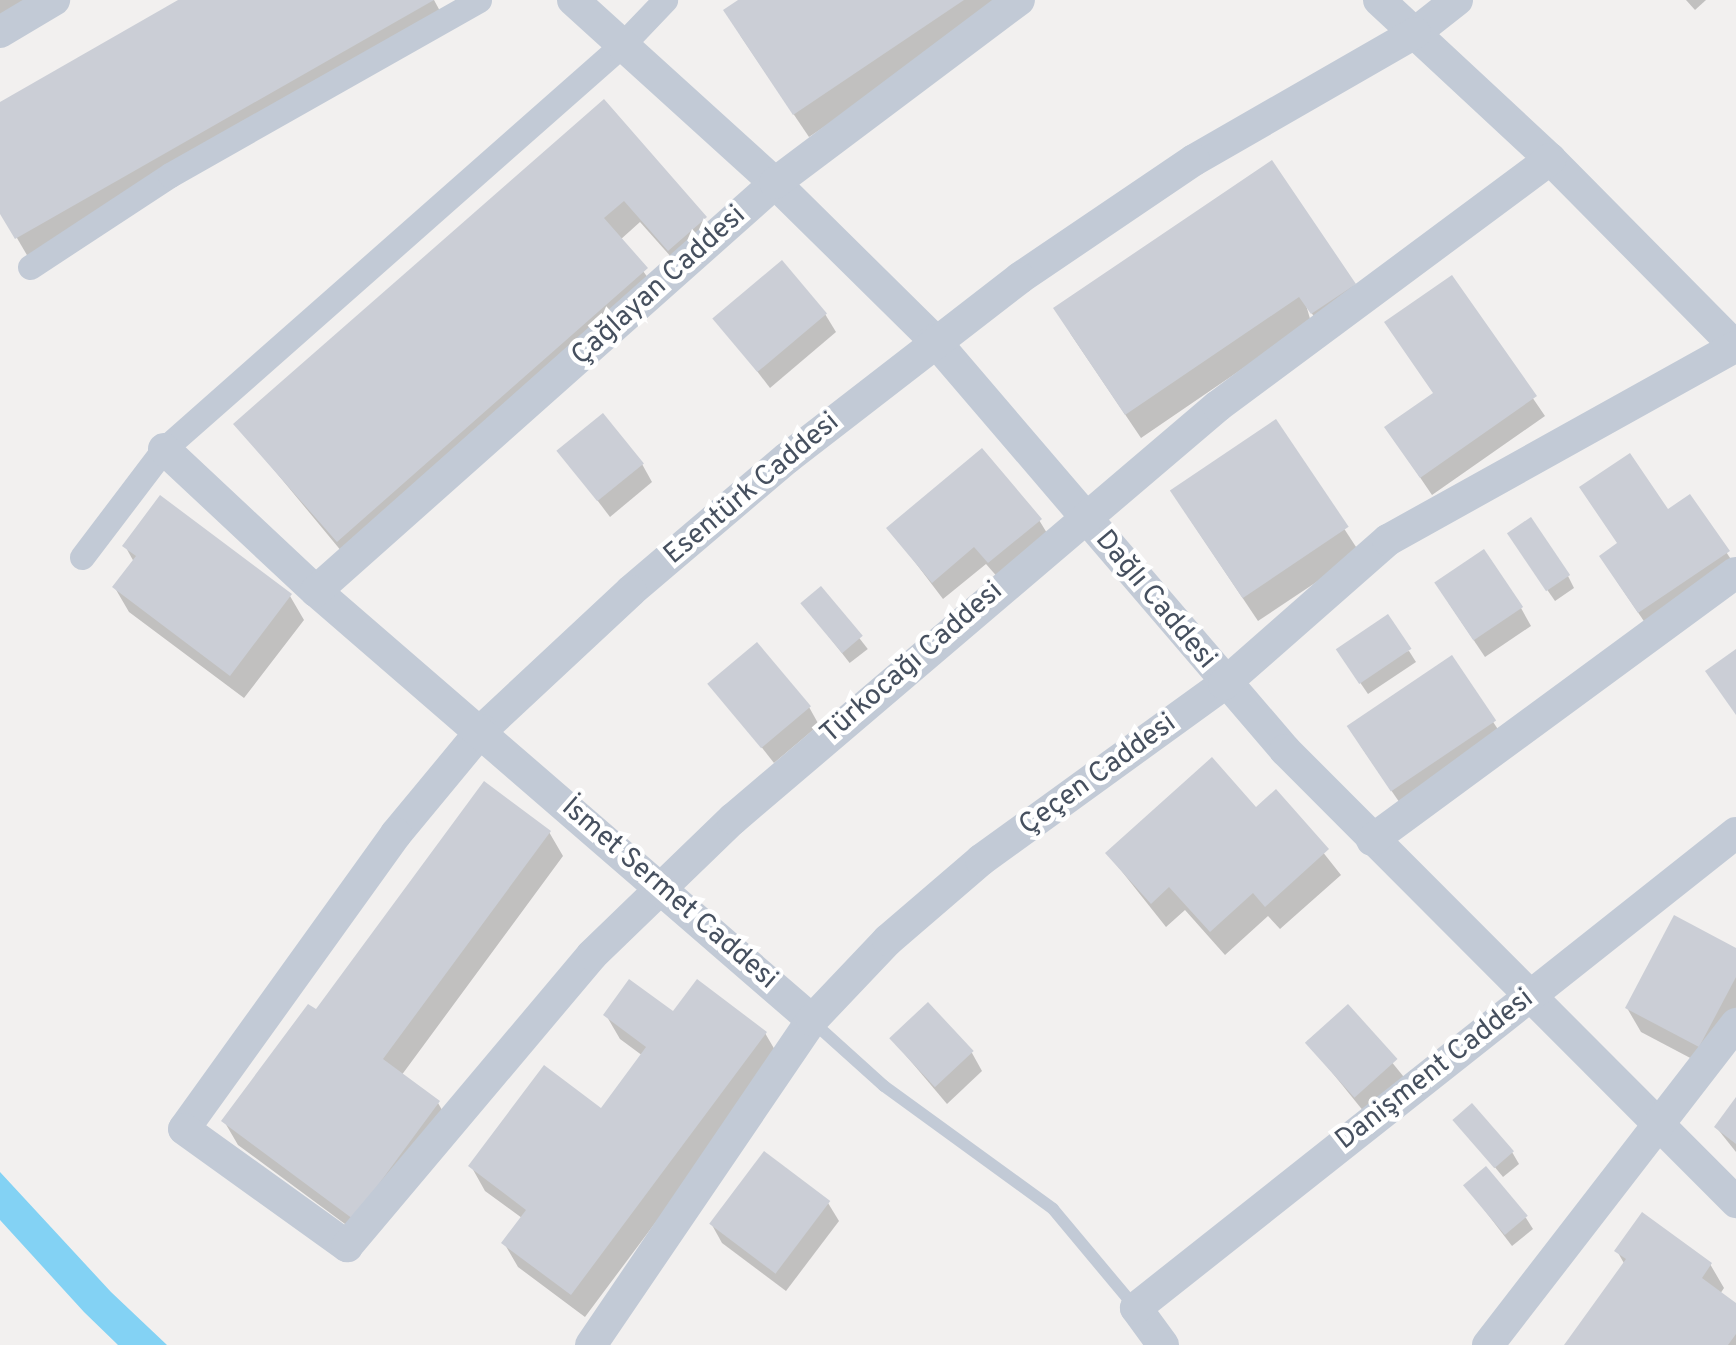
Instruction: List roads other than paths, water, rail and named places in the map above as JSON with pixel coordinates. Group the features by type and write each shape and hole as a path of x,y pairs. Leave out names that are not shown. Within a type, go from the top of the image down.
{"street":[{"path":"0,32 54,0"},
{"path":"30,267 170,175 479,0"},
{"name":"Dağlı Caddesi","path":"573,0 776,183 934,340 1224,684 1526,998 1736,1202"},
{"path":"82,558 164,449 623,44 664,0"},
{"name":"Çağlayan Caddesi","path":"316,591 776,183 1019,0"},
{"path":"1379,0 1550,160 1736,347"},
{"name":"Esentürk Caddesi","path":"347,1246 184,1129 396,834 482,730 646,579 934,340 1164,179 1415,33 1457,0"},
{"name":"Türkocağı Caddesi","path":"347,1246 530,1024 661,886 1084,514 1218,406 1550,160"},
{"name":"Çeçen Caddesi","path":"591,1345 812,1020 888,940 980,860 1224,684 1402,531 1736,347"},
{"name":"İsmet Sermet Caddesi","path":"164,449 316,591 482,730 812,1020"},
{"path":"1372,840 1736,572"},
{"name":"Danişment Caddesi","path":"1136,1308 1736,833"},
{"path":"1488,1345 1736,1024"},
{"name":"İsmet Sermet Caddesi","path":"1136,1308 1163,1345"}],"lane":[{"name":"İsmet Sermet Caddesi","path":"812,1020 884,1086 1053,1210 1136,1308"}],"water":[{"path":"0,1172 111,1292 167,1345 118,1345 84,1312 0,1220"}]}
